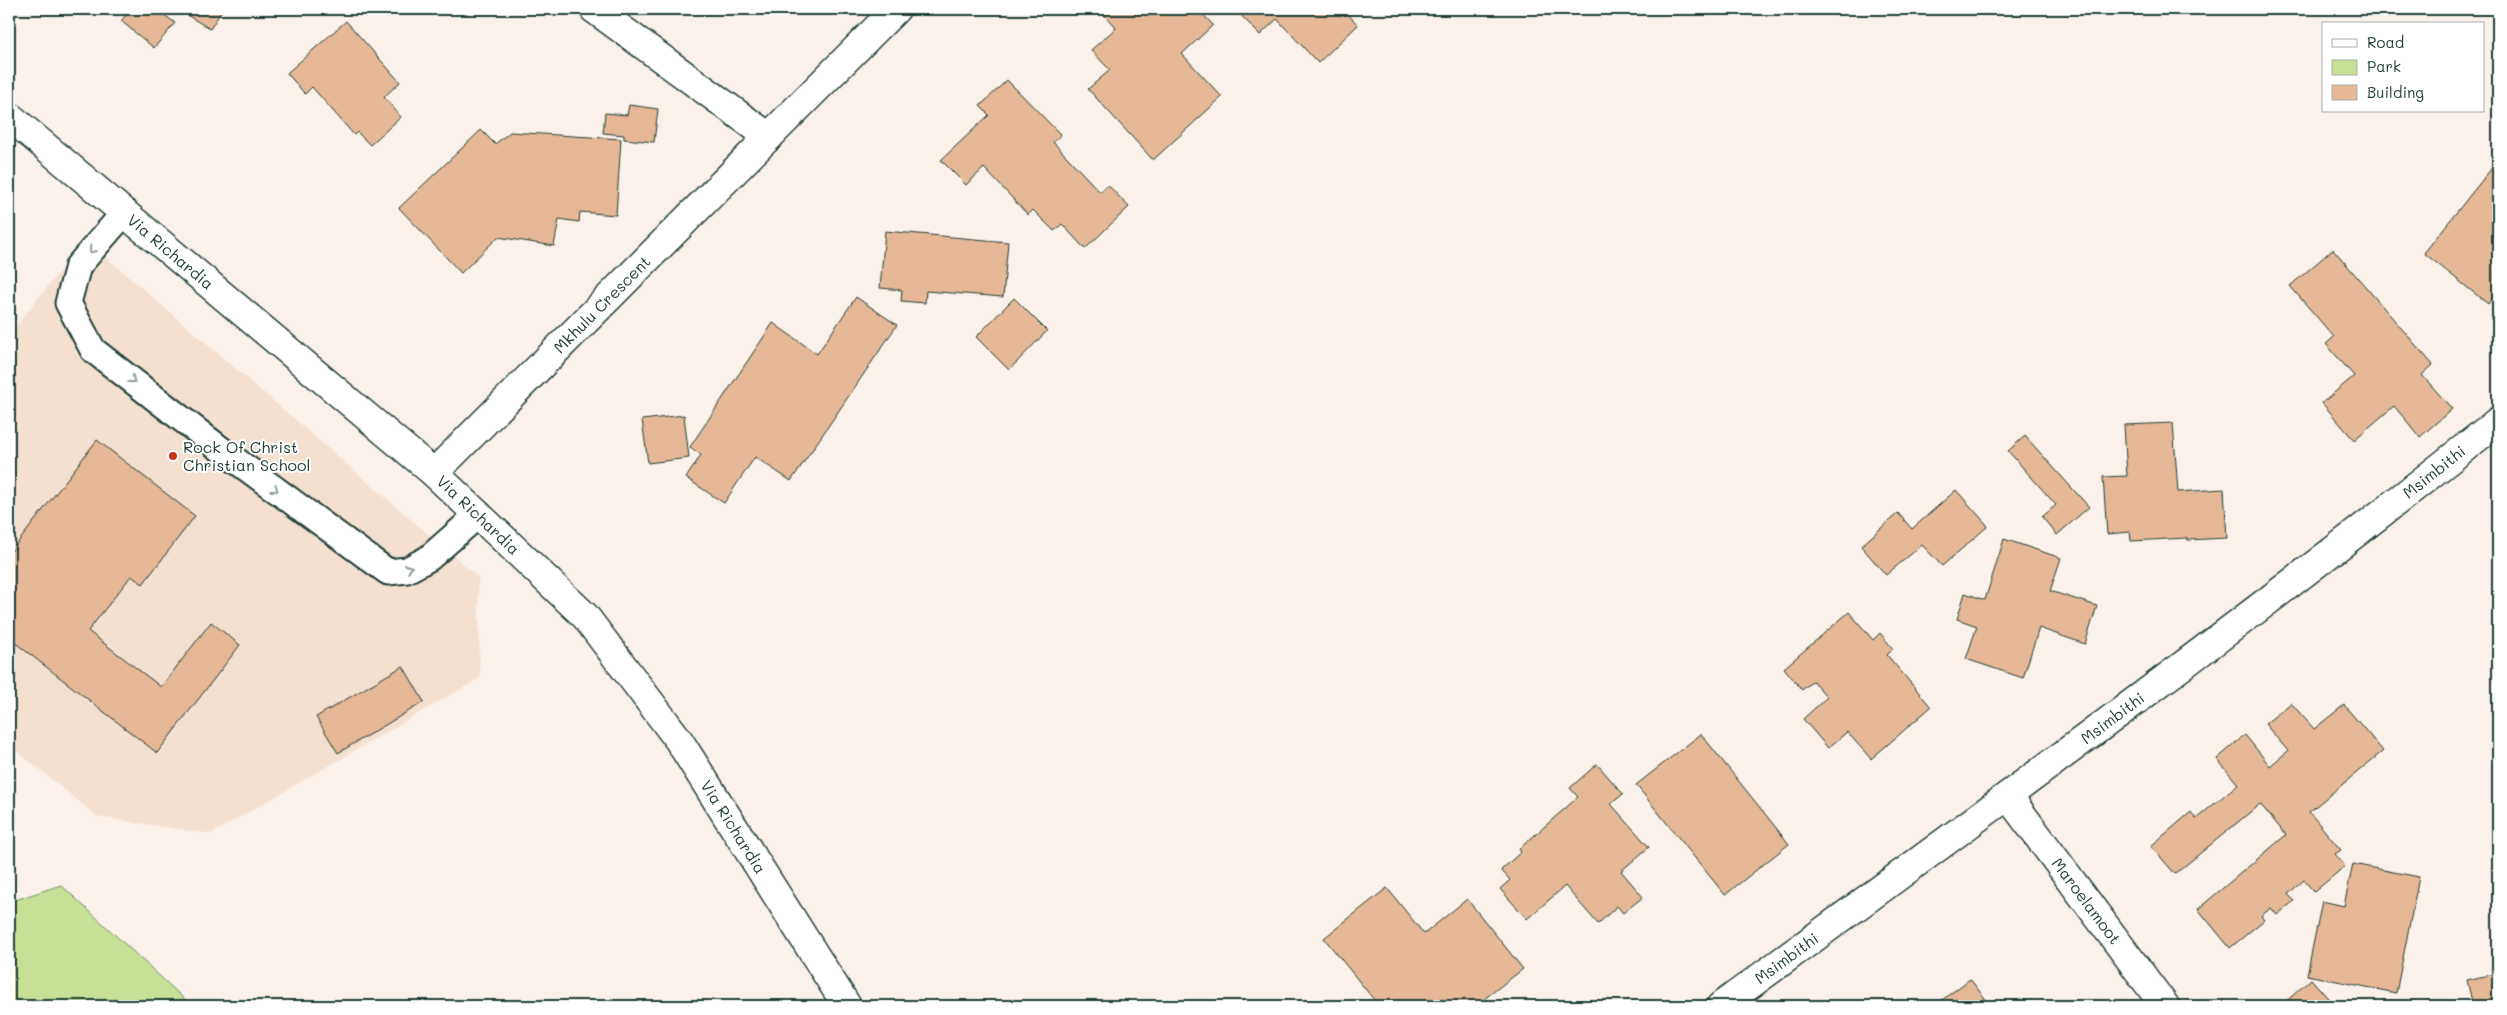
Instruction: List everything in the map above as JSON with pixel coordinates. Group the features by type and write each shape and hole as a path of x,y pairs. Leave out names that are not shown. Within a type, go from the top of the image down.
{"street":[{"path":"594,9 769,137"},
{"name":"Mkhulu Crescent","path":"434,473 896,9"},
{"name":"Via Richardia","path":"9,116 434,473 585,616 678,739 846,1006"},
{"name":"Msimbithi","path":"1721,1006 2008,796 2393,505 2498,421"},
{"name":"Maroelamoot","path":"2008,796 2165,1006"}],"lane":[{"path":"124,213 78,266 68,303 93,350 223,452 388,572 407,570 429,558 478,514"}],"shaded area":[{"name":"Rock Of Christ Christian School","path":"85,239 478,577 480,678 211,834 98,817 9,745 9,335"}],"green space":[{"path":"61,885 192,1006 9,1006 9,902"}],"building":[{"path":"131,9 157,9 175,23 154,48 121,21"},
{"path":"177,9 223,9 210,29"},
{"path":"1099,9 1198,9 1213,25 1182,54 1222,97 1153,160 1088,89 1110,70 1091,50 1116,28"},
{"path":"1235,9 1343,9 1358,25 1318,63 1277,19 1260,35"},
{"path":"346,21 400,82 384,97 401,117 370,145 357,132 354,135 312,87 305,94 287,73"},
{"path":"1007,80 1061,135 1053,142 1100,192 1108,185 1129,207 1085,249 1062,224 1054,231 1033,210 1028,215 984,168 966,185 941,160 989,115 980,106"},
{"path":"629,105 658,109 654,142 624,139 624,135 603,133 605,113 627,115"},
{"path":"481,130 495,144 510,132 621,139 616,215 580,212 579,222 559,219 554,246 498,237 461,273 399,208"},
{"path":"2495,164 2498,167 2498,304 2492,298 2488,304 2424,253"},
{"path":"885,231 1008,242 1003,297 926,291 925,303 901,301 902,290 880,288"},
{"path":"2333,249 2433,365 2422,375 2452,409 2420,437 2394,406 2354,440 2322,403 2354,376 2326,344 2334,337 2290,286"},
{"path":"856,297 897,325 791,481 755,457 724,503 686,478 701,455 690,447 773,323 817,354"},
{"path":"1014,298 1047,331 1009,370 976,337"},
{"path":"684,415 689,458 648,463 642,420"},
{"path":"2173,423 2178,492 2224,489 2227,538 2131,541 2130,532 2107,534 2103,477 2127,476 2124,425"},
{"path":"2025,436 2089,507 2057,535 2042,517 2056,505 2008,451"},
{"path":"97,440 195,516 143,584 131,576 88,631 161,687 211,622 240,645 157,753 9,638 9,554"},
{"path":"1956,490 1988,526 1942,566 1922,545 1886,575 1861,546 1898,513 1912,529"},
{"path":"2004,539 2061,558 2050,591 2097,606 2085,644 2039,628 2023,678 1966,659 1977,626 1957,619 1965,593 1985,600"},
{"path":"1849,612 1873,640 1880,633 1893,649 1887,655 1931,707 1871,759 1847,732 1828,748 1803,719 1827,697 1813,681 1802,690 1784,668"},
{"path":"403,666 424,702 338,753 316,717"},
{"path":"2291,703 2314,729 2344,705 2383,751 2309,812 2341,850 2335,854 2345,866 2314,892 2304,880 2288,894 2294,901 2277,915 2271,908 2261,916 2264,920 2230,948 2198,909 2286,835 2260,804 2175,874 2151,846 2191,812 2196,819 2238,784 2217,759 2245,735 2270,766 2288,751 2265,724"},
{"path":"1701,734 1789,844 1725,895 1636,785"},
{"path":"1597,764 1623,794 1611,804 1649,847 1621,871 1643,897 1623,913 1617,906 1598,924 1565,886 1527,919 1500,889 1510,880 1501,870 1521,852 1519,849 1578,797 1570,788"},
{"path":"2353,864 2419,877 2396,993 2307,975 2322,901 2344,906"},
{"path":"1387,888 1424,934 1467,899 1523,969 1475,1006 1379,1006 1324,938"},
{"path":"2498,973 2498,1006 2473,1006 2467,980"},
{"path":"1970,979 1991,1006 1934,1006"},
{"path":"2311,979 2335,1006 2281,1006"}],"place":[{"name":"Rock Of Christ Christian School","path":"173,456"}]}
